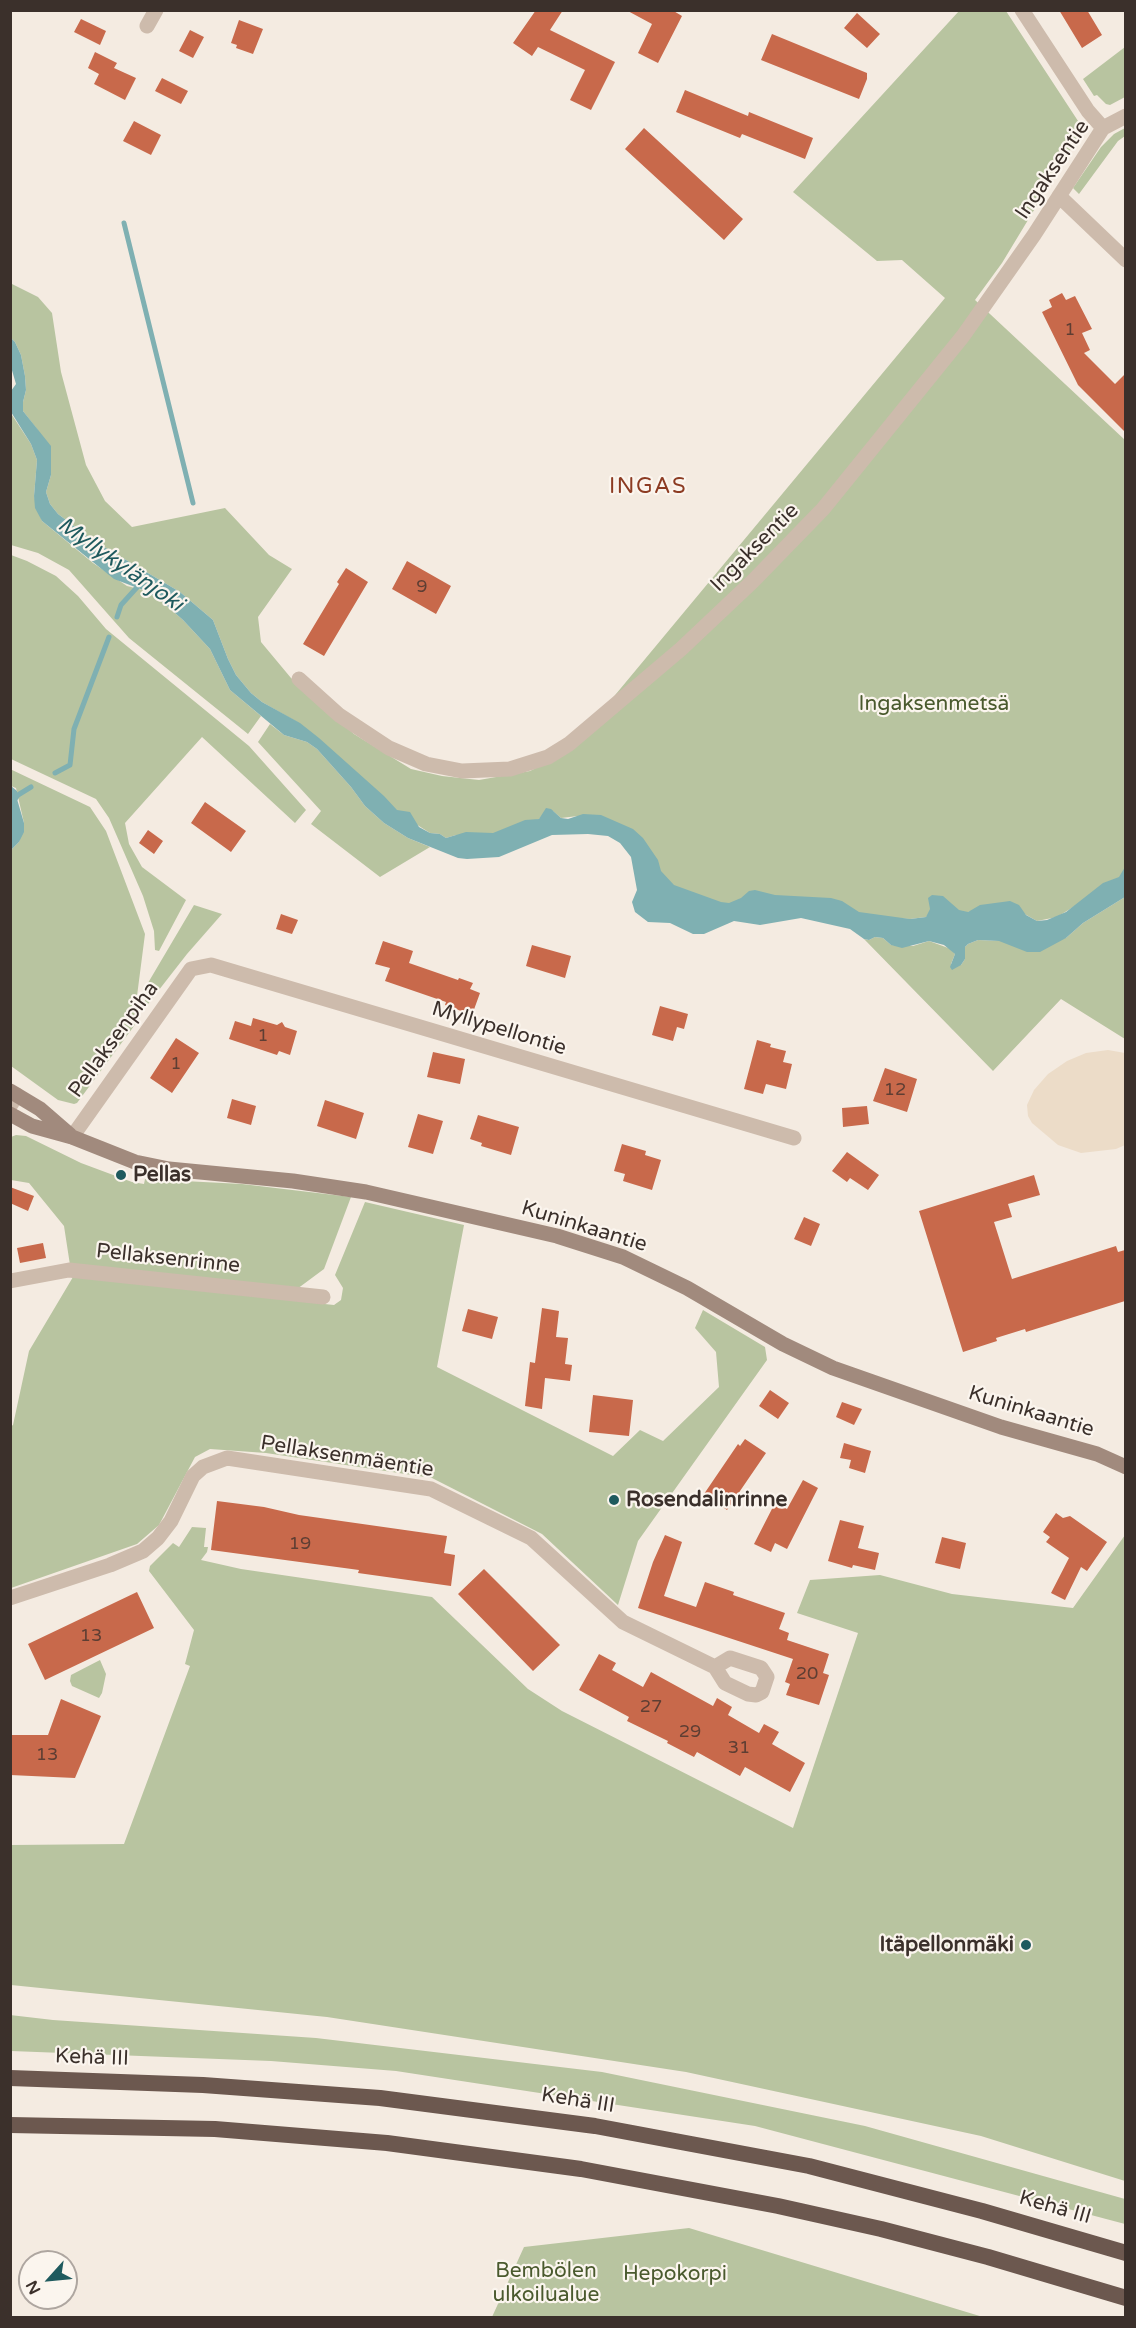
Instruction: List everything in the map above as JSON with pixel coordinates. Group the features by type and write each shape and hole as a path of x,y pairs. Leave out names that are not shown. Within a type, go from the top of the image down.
{"highway":[{"name":"Kehä III","path":"10,2079 203,2085 380,2098 595,2126 809,2166 982,2211 1125,2253"},
{"path":"10,2125 215,2128 387,2143 581,2169 778,2206 881,2229 1125,2298"}],"main road":[{"name":"Kuninkaantie","path":"13,1097 40,1109 72,1137"},
{"name":"Kuninkaantie","path":"10,1114 32,1126 72,1137 135,1162 168,1169 293,1181 366,1192 557,1236 623,1257 687,1288 783,1344 833,1368 1001,1427 1097,1454 1125,1467"}],"street":[{"path":"147,26 156,10"},
{"path":"1022,10 1088,111 1103,129"},
{"name":"Ingaksentie","path":"299,679 339,715 388,748 426,764 462,771 510,769 548,757 601,717 681,649 753,581 823,509 963,336 1103,129 1125,116"},
{"path":"1059,196 1125,260"},
{"name":"Myllypellontie","path":"191,969 211,965 794,1138"},
{"name":"Pellaksenpiha","path":"72,1137 191,969"},
{"name":"Pellaksenrinne","path":"10,1281 69,1270 323,1297"},
{"name":"Pellaksenmäentie","path":"10,1598 110,1565 143,1551 158,1538 171,1521 194,1476 203,1467 227,1458 431,1489 531,1538 623,1622 715,1667"}],"green space":[{"name":"Ingaksenmetsä","path":"959,11 1006,11 1080,124 1077,139 1002,263 975,300 1125,440 1125,875 1057,917 1037,921 1005,903 968,912 931,913 926,917 910,919 735,908 670,889 638,839 578,816 561,818 553,811 539,819 493,834 456,835 446,838 440,834 430,833 400,814 297,722 251,693 236,675 213,620 180,592 94,541 58,514 50,504 46,492 51,475 37,429 23,411 25,376 21,355 11,338 10,283 38,297 52,313 61,372 86,465 105,501 132,527 225,508 269,555 292,569 258,617 261,642 291,678 354,734 411,769 442,776 479,780 530,771 573,749 606,706 945,298 902,260 877,261 793,192"},
{"path":"1125,47 1125,97 1110,105 1106,104 1097,95 1094,96 1083,79"},
{"path":"1125,128 1125,136 1118,141 1079,194 1073,188 1101,147 1114,134"},
{"path":"10,412 31,444 37,460 34,496 42,521 93,563 127,586 143,590 159,599 183,620 210,649 230,690 261,716 248,734 129,638 69,570 38,553 11,545"},
{"path":"11,555 56,576 78,596 106,629 249,746 306,810 295,823 202,737 125,823 129,844 142,867 186,900 159,951 155,950 154,931 143,896 109,818 96,799 11,759"},
{"path":"270,724 284,735 307,742 317,749 365,806 384,823 408,838 430,847 380,877 311,824 321,811 258,742"},
{"path":"10,769 90,807 106,831 145,934 137,996 140,1018 74,1104 58,1100 11,1066 11,850 19,842 24,823 16,788 11,786"},
{"path":"1125,897 1125,1039 1061,999 993,1071 864,939 883,938 891,945 913,946 929,941 951,949 955,954 951,964 961,965 965,959 965,947 968,944 978,940 1066,938 1083,923"},
{"path":"194,905 222,914 148,1004 145,1004 145,988"},
{"path":"26,1136 81,1163 132,1182 144,1184 145,1179 242,1184 351,1197 324,1269 297,1289 70,1265 64,1226 29,1183 11,1180 11,1137"},
{"path":"365,1202 464,1225 437,1367 613,1456 640,1430 663,1441 719,1387 716,1352 695,1328 703,1310 765,1347 767,1360 638,1541 618,1605 542,1534 432,1478 266,1453 210,1449 195,1457 159,1525 137,1544 11,1588 10,1427 13,1425 29,1351 73,1277 334,1305 341,1300 343,1288 335,1275"},
{"path":"192,1527 206,1528 204,1547 208,1547 201,1560 241,1569 432,1597 528,1689 562,1711 793,1828 858,1633 797,1613 810,1580 880,1575 952,1594 1073,1608 1125,1535 1125,2181 981,2136 686,2072 327,2017 11,1985 11,1845 124,1844 190,1666 185,1664 194,1630 149,1571 150,1566 173,1543 179,1547"},
{"path":"100,1660 106,1674 99,1698 72,1686 71,1675"},
{"path":"10,2015 316,2038 602,2072 865,2126 1125,2199 1125,2224 755,2126 396,2071 271,2061 11,2051"},
{"name":"Hepokorpi","path":"689,2228 983,2317 492,2317 524,2247"}],"shaded area":[{"path":"1108,1050 1125,1053 1125,1145 1116,1149 1081,1153 1058,1145 1032,1123 1028,1116 1027,1105 1034,1090 1048,1074 1067,1061 1086,1053"}],"water":[{"name":"Myllykylänjoki","path":"11,338 21,355 25,376 23,411 51,446 51,475 46,492 50,504 58,514 94,541 180,592 213,620 236,675 251,693 262,702 300,723 397,810 410,812 419,827 430,833 440,834 446,838 466,832 493,833 525,820 539,819 546,808 551,809 561,818 568,819 583,814 601,815 633,829 643,838 658,860 661,871 674,885 729,903 755,890 775,895 831,898 842,901 859,912 910,919 926,917 930,909 928,898 932,895 943,896 959,910 968,912 980,905 1010,901 1019,905 1026,915 1037,921 1047,920 1066,912 1103,883 1119,877 1125,867 1125,897 1083,923 1066,938 1040,952 1027,952 999,941 978,940 968,944 965,947 965,959 961,965 952,970 950,967 955,954 944,945 929,941 902,948 891,945 883,938 864,939 850,929 801,918 760,925 734,921 704,934 693,934 670,923 648,922 635,912 632,902 637,890 631,857 620,843 608,836 552,835 499,857 467,859 458,858 408,838 384,823 365,806 317,749 307,742 284,735 230,690 210,649 183,620 159,599 114,579 42,521 35,508 34,496 37,460 31,444 11,412 11,391 16,384 11,367"},
{"path":"11,786 17,791 24,832 19,842 11,850"}],"building":[{"path":"536,10 563,10 550,30 615,62 591,110 570,100 585,70 538,47 532,56 513,43"},
{"path":"626,10 672,10 682,16 658,63 638,53 652,24"},
{"path":"1059,10 1087,10 1102,35 1082,48"},
{"path":"857,13 880,34 867,48 844,28"},
{"path":"81,19 106,31 100,45 74,32"},
{"path":"239,20 263,29 253,54 236,48 237,45 231,43"},
{"path":"190,30 204,37 193,58 179,51"},
{"path":"772,34 867,73 859,99 761,60"},
{"path":"95,52 117,63 114,68 136,78 125,100 94,84 99,74 88,68"},
{"path":"162,78 188,91 181,104 155,91"},
{"path":"685,90 748,116 749,112 813,138 805,159 742,134 740,138 676,112"},
{"path":"134,121 161,135 151,155 123,141"},
{"path":"644,128 743,219 724,240 625,149"},
{"path":"1062,293 1066,300 1075,296 1092,329 1082,333 1090,350 1084,353 1115,384 1125,374 1125,432 1078,385 1042,312 1052,307 1049,300"},
{"path":"407,561 451,586 436,614 392,589"},
{"path":"346,568 368,582 324,656 303,644"},
{"path":"205,802 246,831 231,852 191,823"},
{"path":"148,830 163,841 154,854 139,843"},
{"path":"281,914 298,920 292,934 276,929"},
{"path":"383,941 413,951 409,963 473,983 470,989 480,993 472,1015 445,1005 446,1002 385,981 390,968 375,964"},
{"path":"532,945 571,956 565,978 526,966"},
{"path":"660,1006 688,1014 684,1029 677,1027 673,1041 652,1035"},
{"path":"253,1018 277,1025 282,1022 285,1027 297,1031 290,1055 279,1051 277,1055 229,1039 235,1021 251,1026"},
{"path":"176,1038 199,1053 172,1093 150,1078"},
{"path":"757,1040 771,1044 770,1047 786,1051 783,1062 792,1064 786,1089 766,1084 763,1094 744,1089"},
{"path":"433,1052 465,1059 460,1084 427,1077"},
{"path":"885,1068 917,1079 907,1112 873,1101"},
{"path":"232,1099 256,1106 251,1125 227,1118"},
{"path":"325,1100 364,1113 356,1139 317,1126"},
{"path":"867,1106 869,1124 843,1127 842,1108"},
{"path":"418,1114 443,1121 433,1154 408,1147"},
{"path":"478,1115 519,1127 511,1155 481,1146 482,1143 470,1139"},
{"path":"622,1144 646,1151 645,1155 661,1160 652,1190 623,1181 625,1174 614,1171"},
{"path":"847,1152 879,1175 868,1190 850,1178 847,1182 832,1171"},
{"path":"1034,1175 1040,1195 1008,1204 1012,1217 994,1222 1012,1279 1116,1246 1118,1252 1125,1250 1125,1301 1026,1332 1025,1329 996,1338 997,1341 963,1352 919,1211"},
{"path":"10,1187 34,1196 28,1211 10,1203"},
{"path":"804,1217 820,1224 811,1246 794,1239"},
{"path":"43,1243 46,1258 20,1263 17,1248"},
{"path":"542,1308 559,1311 556,1337 568,1338 565,1364 572,1365 570,1381 545,1378 542,1409 525,1406 530,1362 535,1363"},
{"path":"468,1309 498,1317 492,1339 462,1331"},
{"path":"770,1390 789,1403 778,1419 759,1406"},
{"path":"593,1395 633,1400 629,1436 589,1432"},
{"path":"842,1402 862,1409 854,1425 836,1417"},
{"path":"745,1439 766,1453 727,1510 704,1494 738,1444 740,1446"},
{"path":"844,1443 871,1451 865,1473 849,1468 851,1460 840,1458"},
{"path":"803,1480 818,1488 787,1549 775,1543 771,1552 754,1544 775,1503 787,1509"},
{"path":"217,1501 447,1536 444,1553 455,1555 451,1586 358,1573 359,1570 211,1550"},
{"path":"1056,1513 1063,1518 1070,1516 1107,1542 1087,1571 1081,1567 1065,1600 1051,1593 1069,1558 1046,1542 1050,1537 1043,1532"},
{"path":"840,1520 864,1526 858,1548 879,1553 875,1570 853,1565 852,1568 828,1561"},
{"path":"665,1535 682,1542 664,1596 696,1607 705,1582 734,1592 733,1595 785,1613 779,1629 789,1633 787,1640 829,1654 823,1673 829,1675 819,1705 786,1695 790,1684 785,1682 793,1659 638,1608 653,1562"},
{"path":"942,1537 966,1543 960,1569 935,1563"},
{"path":"484,1569 560,1645 533,1671 458,1594"},
{"path":"137,1592 154,1628 45,1680 28,1644"},
{"path":"599,1654 616,1663 612,1670 643,1687 651,1672 713,1706 717,1698 732,1707 728,1715 759,1733 764,1724 779,1732 772,1744 805,1763 790,1792 745,1767 740,1776 697,1752 694,1757 627,1721 629,1717 579,1690"},
{"path":"61,1699 101,1716 75,1778 10,1775 10,1735 48,1735"}],"waterway":[{"path":"124,223 193,503"},
{"name":"Myllykylänjoki","path":"117,617 121,605 140,584"},
{"path":"55,773 70,765 74,729 109,637"},
{"path":"10,806 18,795 31,787"}],"place":[{"name":"Pellas","path":"121,1175"},
{"name":"Rosendalinrinne","path":"614,1500"},
{"name":"Itäpellonmäki","path":"1026,1945"}],"district":[{"name":"INGAS","path":"648,487"}],"park label":[{"name":"Bembölen ulkoilualue","path":"546,2283"}]}
